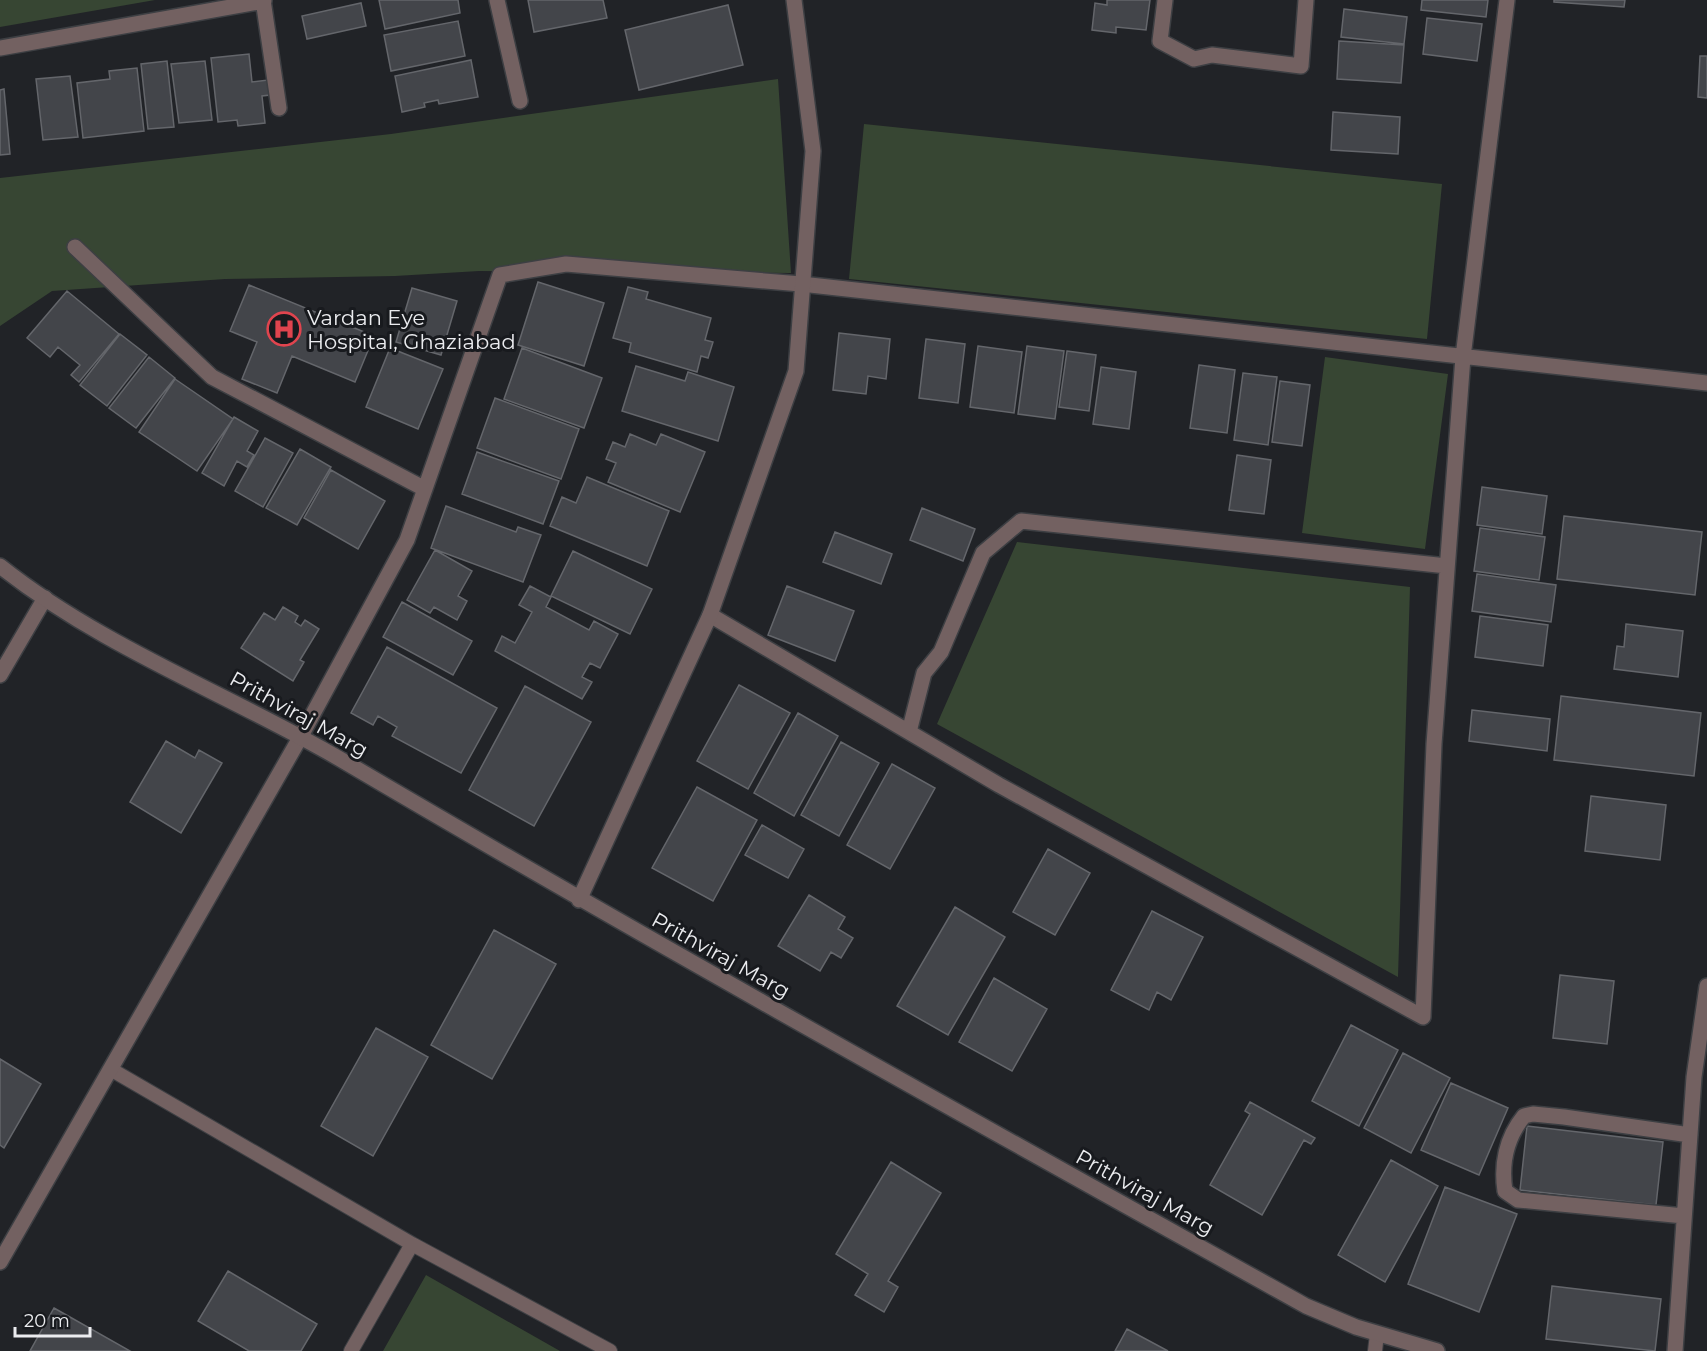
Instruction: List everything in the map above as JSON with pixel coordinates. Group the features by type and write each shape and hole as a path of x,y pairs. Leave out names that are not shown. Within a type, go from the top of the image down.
{"street":[{"path":"497,0 520,101"},
{"path":"579,900 710,615 796,371 813,151 794,0"},
{"path":"1165,0 1160,41 1194,59 1212,56 1301,66 1306,0"},
{"path":"710,615 999,785 1423,1017 1434,744 1463,357 1507,0"},
{"path":"0,48 264,1 279,108"},
{"path":"75,247 212,377 425,489"},
{"path":"0,1262 112,1070 301,736 407,540 500,275 566,264 801,284 1707,383"},
{"path":"909,732 924,673 941,652 983,553 1022,521 1447,566"},
{"name":"Prithviraj Marg","path":"0,566 65,613 301,736 579,900 1306,1306 1377,1334 1437,1351"},
{"path":"0,675 45,598"},
{"path":"1675,1351 1694,1077 1707,986"},
{"path":"1684,1216 1518,1200 1505,1191 1503,1178 1508,1143 1524,1116 1533,1114 1564,1117 1690,1136"}],"lane":[{"path":"112,1070 412,1244 610,1351"},
{"path":"351,1351 412,1244"},
{"path":"1375,1351 1377,1334"}],"green space":[{"path":"0,0 155,0 0,27"},
{"path":"778,79 791,273 479,271 395,276 225,279 52,291 0,326 0,178 391,134"},
{"path":"864,124 1442,184 1427,339 849,279"},
{"path":"1325,357 1448,374 1425,549 1302,533"},
{"path":"1017,542 1410,587 1398,977 937,724"},
{"path":"426,1275 560,1351 383,1351"}],"building":[{"path":"379,0 458,0 460,13 385,29"},
{"path":"528,0 603,0 607,18 534,32"},
{"path":"1107,0 1150,0 1146,30 1116,27 1116,33 1092,30 1095,3 1107,5"},
{"path":"1422,0 1488,0 1486,17 1421,10"},
{"path":"1554,0 1625,0 1624,7 1554,2"},
{"path":"361,3 366,26 307,39 302,16"},
{"path":"728,5 743,65 639,90 625,30"},
{"path":"1344,9 1407,17 1404,44 1341,37"},
{"path":"1427,18 1482,24 1477,61 1423,54"},
{"path":"458,21 465,56 391,71 384,35"},
{"path":"1339,41 1404,45 1401,83 1337,79"},
{"path":"249,54 252,82 268,80 270,95 262,96 265,123 238,126 237,120 218,122 211,58"},
{"path":"1700,56 1707,56 1707,98 1698,97"},
{"path":"471,60 478,97 439,104 438,100 424,103 425,107 402,112 395,76"},
{"path":"167,61 174,127 148,129 141,64"},
{"path":"205,61 212,120 179,123 171,64"},
{"path":"137,68 144,131 83,138 77,83 110,79 109,71"},
{"path":"70,76 78,137 43,140 36,79"},
{"path":"4,89 10,154 0,155 0,90"},
{"path":"1333,112 1400,117 1398,154 1331,150"},
{"path":"538,282 604,303 584,366 518,345"},
{"path":"249,285 374,336 355,382 292,356 277,393 242,379 257,342 230,331"},
{"path":"628,287 648,292 646,299 711,318 705,340 713,342 708,358 701,356 697,372 629,352 631,343 613,338"},
{"path":"412,288 457,301 441,355 396,342"},
{"path":"67,291 119,334 79,382 71,375 80,365 58,347 50,357 27,338"},
{"path":"839,333 890,339 886,379 868,376 866,394 833,390"},
{"path":"120,334 147,355 107,406 80,385"},
{"path":"926,339 965,344 958,403 919,398"},
{"path":"978,346 1022,352 1014,413 970,407"},
{"path":"1027,346 1064,351 1055,419 1018,414"},
{"path":"390,348 443,369 418,429 366,407"},
{"path":"522,348 602,378 584,428 504,399"},
{"path":"1067,351 1096,355 1089,411 1059,407"},
{"path":"149,357 175,378 136,428 109,408"},
{"path":"1199,365 1235,370 1227,433 1190,428"},
{"path":"636,366 685,381 688,372 734,387 718,441 622,411"},
{"path":"1101,367 1136,372 1129,429 1093,424"},
{"path":"1243,373 1277,377 1268,445 1234,440"},
{"path":"175,379 233,419 197,471 139,432"},
{"path":"1280,381 1310,385 1302,446 1272,442"},
{"path":"495,398 579,429 561,479 477,448"},
{"path":"234,417 258,431 247,451 254,455 247,467 237,461 224,486 202,473"},
{"path":"630,434 656,445 661,434 705,452 680,512 608,482 616,463 606,459 613,442 625,447"},
{"path":"265,438 293,453 263,507 235,491"},
{"path":"300,449 331,467 297,525 266,508"},
{"path":"477,452 559,481 543,524 462,494"},
{"path":"1237,455 1271,460 1264,514 1229,510"},
{"path":"331,470 385,501 358,549 304,518"},
{"path":"587,477 669,511 647,566 550,526 562,497 576,503"},
{"path":"1482,487 1547,496 1542,534 1477,525"},
{"path":"446,506 516,532 518,527 541,535 523,582 431,548"},
{"path":"922,508 975,529 963,561 910,540"},
{"path":"1564,516 1702,532 1695,595 1557,579"},
{"path":"1480,528 1545,537 1539,580 1474,571"},
{"path":"835,532 892,554 881,584 823,562"},
{"path":"435,550 472,571 458,596 467,601 457,620 434,607 430,613 407,600"},
{"path":"573,551 652,589 630,634 551,596"},
{"path":"1477,574 1556,585 1551,622 1472,611"},
{"path":"530,586 551,597 546,607 589,630 594,621 618,634 600,668 590,663 582,677 592,682 582,699 495,651 502,636 515,643 532,612 519,605"},
{"path":"787,586 854,611 835,661 768,635"},
{"path":"402,602 472,641 453,675 383,637"},
{"path":"283,607 298,616 295,622 301,626 305,620 319,629 300,660 304,662 293,681 241,648 264,613 275,620"},
{"path":"1480,616 1548,625 1543,666 1475,657"},
{"path":"1626,624 1683,631 1678,677 1614,669 1617,646 1624,647"},
{"path":"387,647 497,708 461,773 392,736 397,727 378,716 373,725 351,713"},
{"path":"739,685 790,713 748,789 697,761"},
{"path":"525,686 591,722 534,826 469,790"},
{"path":"1561,696 1701,713 1694,776 1554,760"},
{"path":"1472,710 1550,719 1547,751 1469,741"},
{"path":"798,713 838,736 794,816 754,793"},
{"path":"166,741 195,758 199,750 222,763 181,833 130,802"},
{"path":"841,742 879,763 839,836 801,815"},
{"path":"892,764 935,788 890,869 847,845"},
{"path":"697,787 757,820 713,901 652,868"},
{"path":"1591,796 1666,805 1660,860 1585,851"},
{"path":"762,825 804,849 788,878 745,855"},
{"path":"1048,849 1090,873 1055,935 1013,912"},
{"path":"809,895 845,917 838,929 853,938 841,958 831,952 820,971 778,946"},
{"path":"955,907 1005,937 948,1035 897,1006"},
{"path":"1152,911 1203,937 1171,1000 1157,992 1149,1010 1111,990"},
{"path":"494,930 556,964 492,1079 431,1045"},
{"path":"1560,975 1614,981 1607,1044 1553,1038"},
{"path":"994,978 1047,1009 1012,1071 959,1042"},
{"path":"1351,1025 1398,1050 1359,1126 1312,1101"},
{"path":"376,1028 428,1057 373,1156 321,1126"},
{"path":"1403,1053 1450,1078 1411,1153 1364,1128"},
{"path":"0,1059 41,1084 4,1148 0,1145"},
{"path":"1451,1083 1508,1108 1479,1175 1421,1150"},
{"path":"1250,1102 1315,1138 1311,1144 1304,1140 1262,1215 1210,1185 1250,1114 1245,1111"},
{"path":"1527,1126 1663,1142 1656,1205 1520,1190"},
{"path":"1391,1160 1438,1186 1385,1282 1338,1255"},
{"path":"891,1162 941,1193 888,1281 898,1287 884,1312 855,1295 868,1274 836,1254"},
{"path":"1445,1187 1517,1214 1479,1312 1408,1284"},
{"path":"228,1271 317,1324 301,1351 249,1351 198,1321"},
{"path":"1552,1286 1661,1299 1655,1351 1546,1339"},
{"path":"54,1308 130,1351 30,1351"},
{"path":"1127,1329 1168,1351 1115,1351"}],"place":[{"name":"Vardan Eye Hospital, Ghaziabad","path":"284,329"}]}
